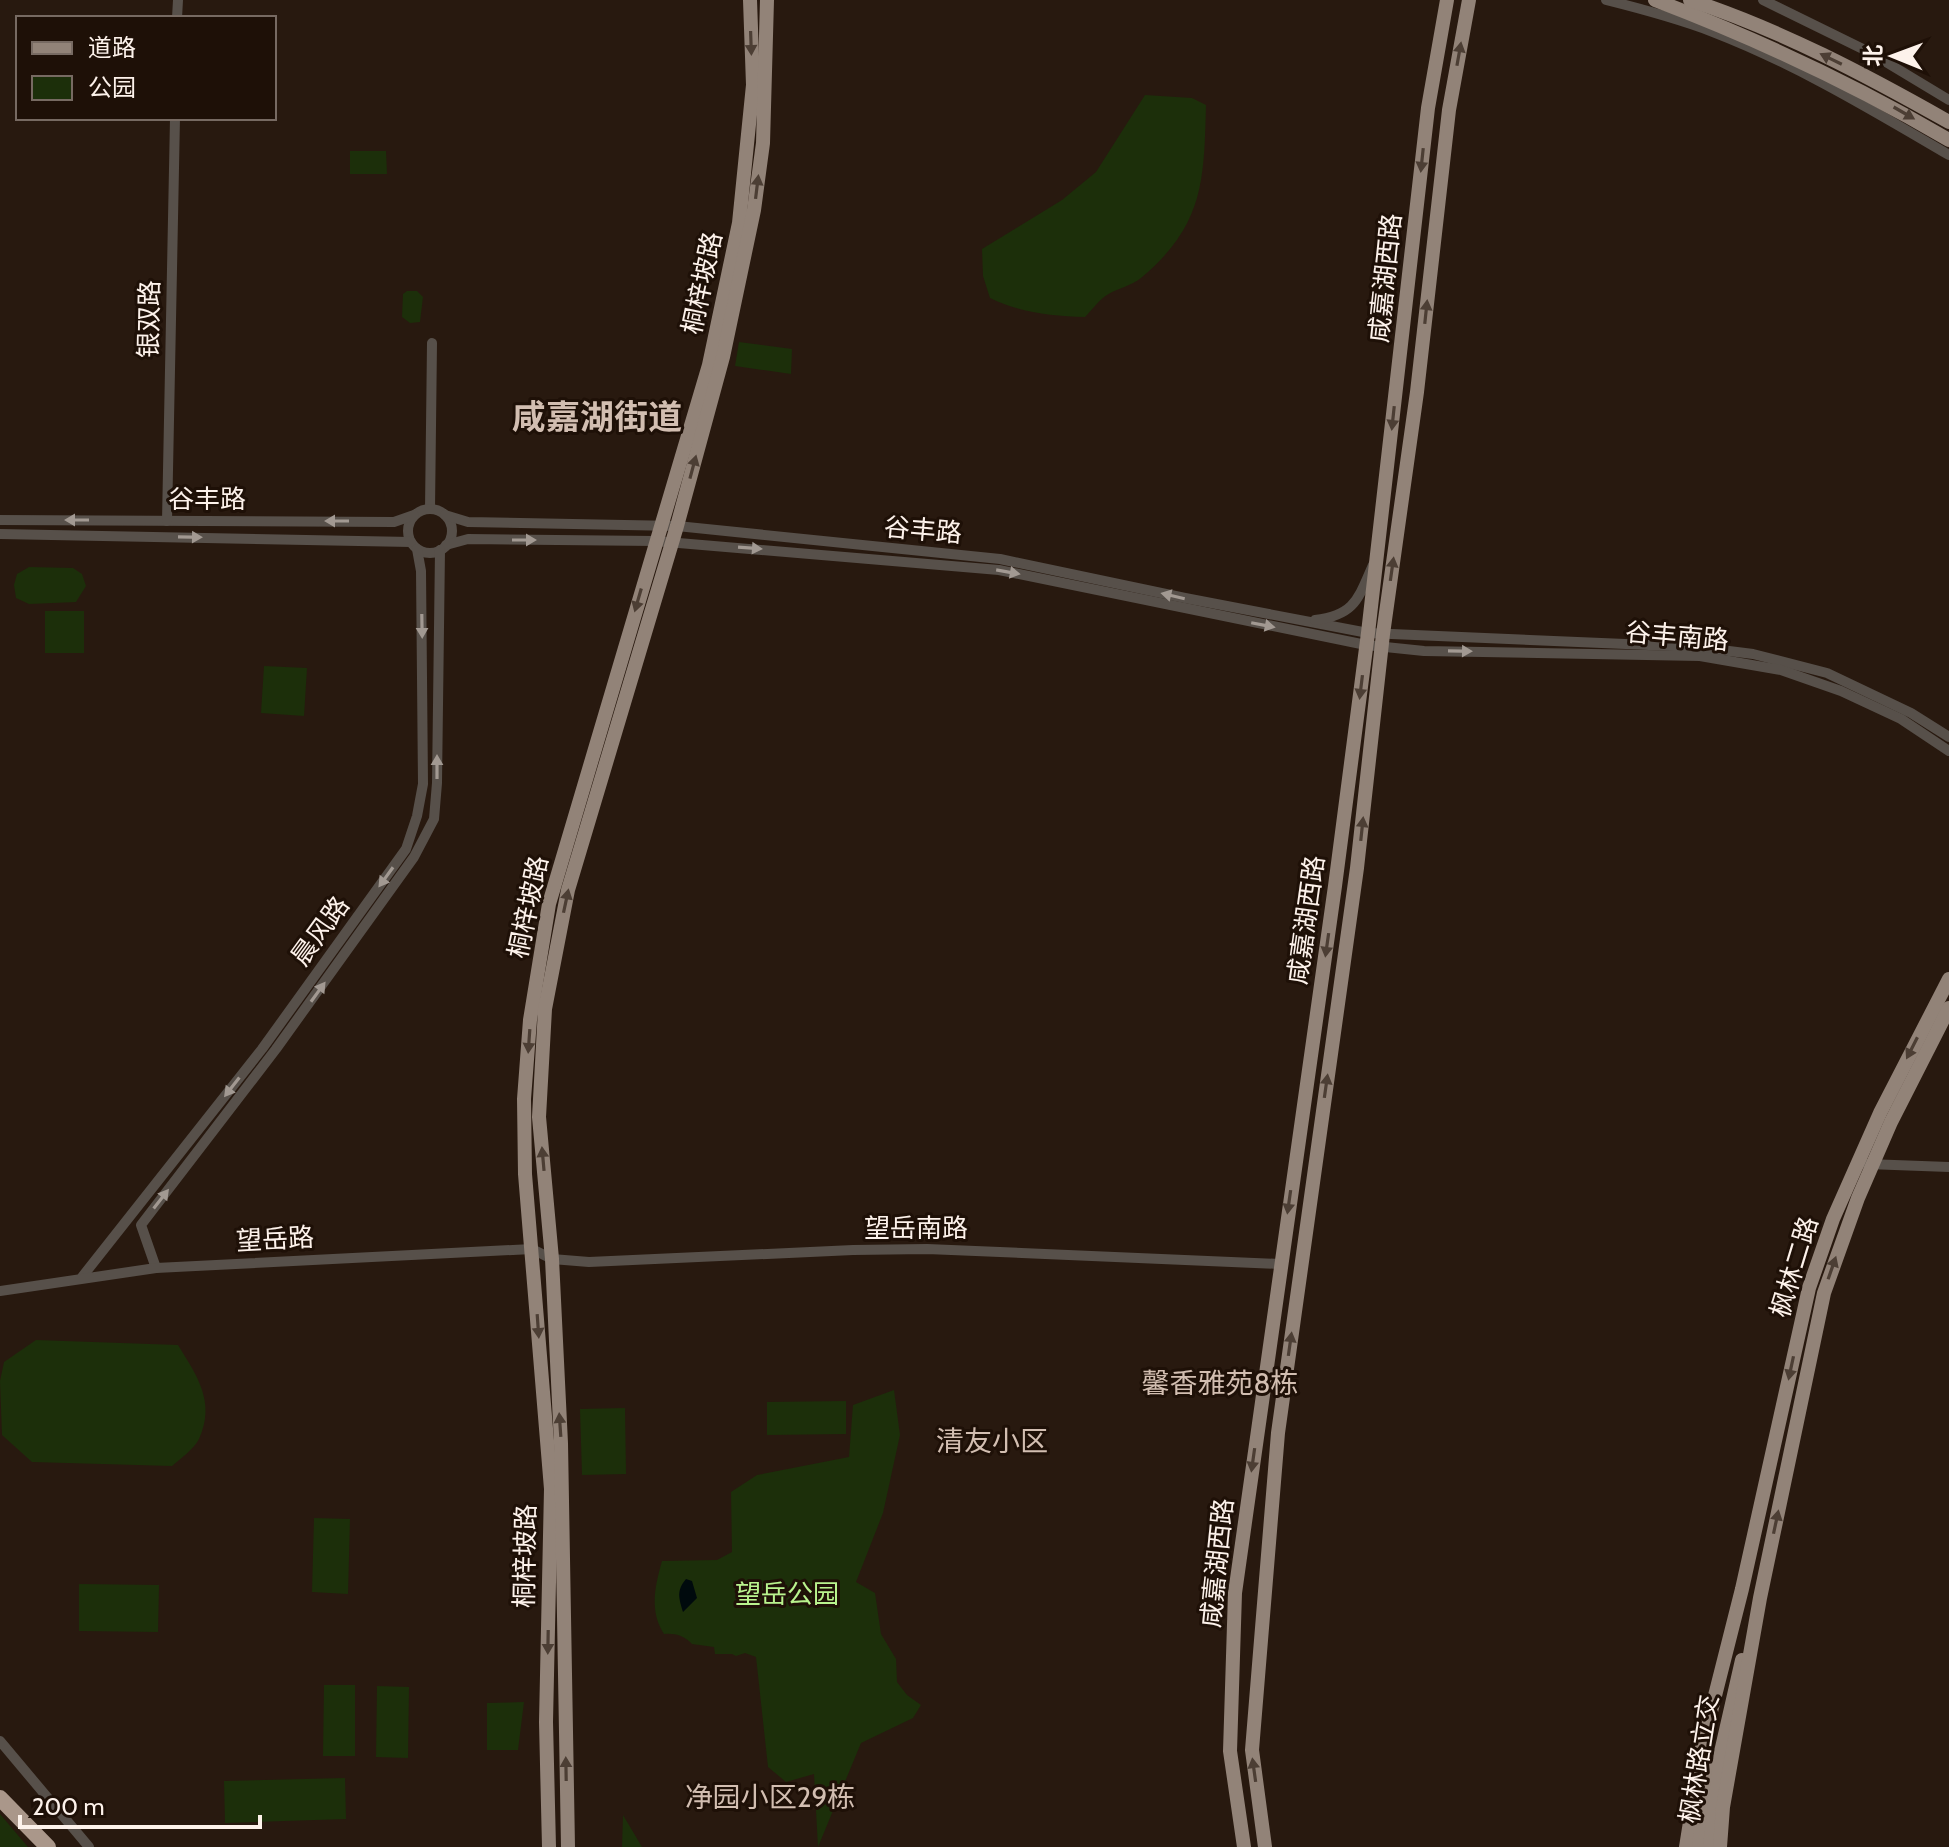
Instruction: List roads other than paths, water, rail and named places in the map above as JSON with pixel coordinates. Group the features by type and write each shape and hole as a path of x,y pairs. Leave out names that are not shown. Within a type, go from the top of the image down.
{"highway":[{"path":"0,1798 48,1847"}],"main road":[{"name":"桐梓坡路","path":"549,1847 546,1722 551,1489 525,1174 524,1099 530,1020 549,904 709,365 739,223 753,85 750,0"},
{"name":"桐梓坡路","path":"568,1847 561,1443 552,1259 539,1117 545,1009 568,890 677,526 723,357 754,210 763,143 767,0"},
{"name":"咸嘉湖西路","path":"1265,1847 1252,1750 1278,1433 1355,883 1378,639 1378,554 1428,108 1447,0"},
{"name":"咸嘉湖西路","path":"1244,1847 1230,1751 1235,1593 1335,886 1417,392 1449,110 1469,0"},
{"path":"1655,0 1744,34 1873,95 1949,140"},
{"path":"1690,0 1760,25 1877,81 1949,122"},
{"name":"枫林二路","path":"1720,1847 1723,1807 1760,1598 1824,1293 1865,1163 1904,1063 1949,979"},
{"name":"枫林二路","path":"1686,1847 1702,1747 1742,1589 1809,1288 1833,1219 1891,1122 1949,1008"},
{"name":"枫林二路","path":"1732,1680 1742,1589"},
{"name":"枫林二路","path":"1732,1680 1760,1598"},
{"name":"枫林路立交","path":"1699,1847 1706,1774 1732,1680"},
{"name":"枫林路立交","path":"1710,1847 1732,1680"}],"street":[{"path":"1606,0 1712,31 1787,64 1949,155"},
{"path":"1763,0 1871,53 1949,100"},
{"name":"银双路","path":"167,521 175,120"},
{"path":"430,509 432,343"},
{"path":"430,509 445,515 451,526 450,539 443,547 428,553 414,545 408,528 414,515 430,509"},
{"name":"谷丰路","path":"0,520 394,522 414,515"},
{"name":"谷丰路","path":"445,515 468,522 677,526 1000,559 1305,621 1378,639"},
{"name":"谷丰路","path":"0,534 392,539 414,545"},
{"name":"谷丰路","path":"443,547 468,539 655,541 999,570 1378,639"},
{"name":"晨风路","path":"82,1277 262,1049 406,849 423,784 421,571 414,545"},
{"name":"晨风路","path":"156,1268 141,1225 295,1024 414,857 434,819 443,547"},
{"path":"1305,621 1339,616 1351,609 1378,554"},
{"name":"谷丰南路","path":"1378,639 1697,647 1753,654 1827,673 1911,713 1949,737"},
{"name":"谷丰南路","path":"1378,639 1424,651 1700,656 1781,670 1841,691 1901,719 1949,751"},
{"path":"1865,1163 1949,1167"},
{"path":"532,1249 550,1237"},
{"name":"望岳路","path":"0,1291 156,1268 532,1249 552,1259"},
{"name":"望岳南路","path":"552,1259 589,1262 927,1249 1280,1264"},
{"path":"0,1741 89,1847"}],"district":[{"name":"咸嘉湖街道","path":"597,417"},
{"name":"馨香雅苑8栋","path":"1220,1383"},
{"name":"清友小区","path":"992,1441"},
{"name":"净园小区29栋","path":"770,1797"}],"park label":[{"name":"望岳公园","path":"787,1594"}]}
